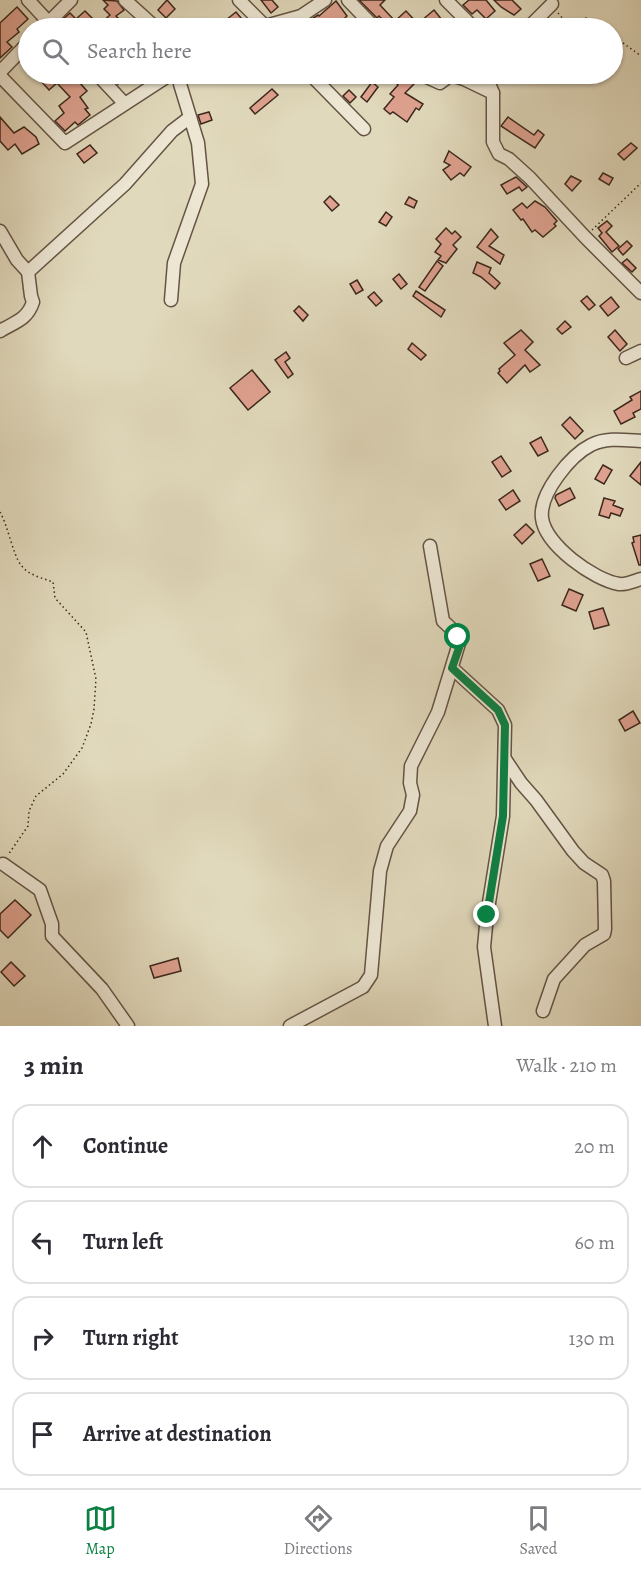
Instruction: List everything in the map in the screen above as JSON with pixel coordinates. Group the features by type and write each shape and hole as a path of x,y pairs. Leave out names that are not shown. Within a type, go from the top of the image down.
{"street":[{"path":"28,0 42,18"},
{"path":"56,18 71,0"},
{"path":"126,0 145,18"},
{"path":"239,0 255,18"},
{"path":"294,18 301,16 324,0"},
{"path":"348,0 365,18"},
{"path":"446,0 464,18"},
{"path":"538,18 552,4"},
{"path":"18,55 0,74 65,142 155,84"},
{"path":"106,84 124,103"},
{"path":"171,300 174,263 202,184 198,143 180,84"},
{"path":"320,84 364,129"},
{"path":"474,84 493,93"},
{"path":"489,84 493,93 493,142 499,154 510,159 530,178 641,293"},
{"path":"28,272 125,184 172,131 189,118"},
{"path":"0,231 17,260 28,272 33,302 31,309 15,324 0,331"},
{"path":"626,358 641,351"},
{"path":"641,441 608,440 592,444 580,453 565,466 554,482 545,501 542,518 549,536 563,551 600,579 621,584 641,579"},
{"path":"290,1026 363,987 371,975 380,872 384,853 410,811 413,795 410,783 411,766 438,712 460,640 443,621 430,546"},
{"path":"452,668 489,700 503,716 505,725 503,816 484,947 495,1026"},
{"path":"505,758 521,783 573,851 584,863 597,871 604,881 604,934 585,945 554,979 543,1011"},
{"path":"3,864 40,890 52,924 52,936 102,989 128,1026"}],"path":[{"path":"552,4 563,18"},
{"path":"623,43 641,56"},
{"path":"585,237 641,183"},
{"path":"0,512 6,521 20,564 34,576 53,582 55,598 86,632 96,679 91,724 82,748 63,774 36,796 29,811 28,826 13,844 3,864"}],"building":[{"path":"103,0 117,1 124,10 116,16 118,18 107,18 110,15 104,9 108,5"},
{"path":"167,0 175,9 166,18 158,10"},
{"path":"261,0 272,0 278,7 271,13"},
{"path":"359,0 385,0 380,5 392,18 379,16 377,18"},
{"path":"469,0 486,0 495,11 485,18 477,10 472,14 463,5"},
{"path":"494,0 512,0 521,9 514,15"},
{"path":"336,1 347,16 345,18 313,18 319,16"},
{"path":"17,7 27,18 18,18 18,33 7,42 12,47 0,58 0,23"},
{"path":"434,10 440,18 425,18"},
{"path":"85,11 92,18 77,18"},
{"path":"406,11 413,18 398,18"},
{"path":"236,12 241,18 228,18"},
{"path":"70,13 75,18 64,18"},
{"path":"44,84 56,84 49,90"},
{"path":"58,84 81,84 87,91 80,97 90,115 78,125 75,122 65,131 55,121 64,113 59,106 70,97"},
{"path":"371,84 378,87 367,102 361,97"},
{"path":"414,84 405,93 423,104 419,110 416,108 407,122 393,112 390,114 384,109 394,97 390,94 398,85"},
{"path":"272,89 278,95 255,114 250,108"},
{"path":"349,90 356,97 350,103 343,96"},
{"path":"209,112 212,120 201,124 198,115"},
{"path":"0,117 14,133 24,127 36,137 39,144 22,154 15,144 8,150 0,141"},
{"path":"508,117 534,135 538,130 544,135 535,148 501,126"},
{"path":"631,143 637,148 624,160 618,154"},
{"path":"90,145 97,153 84,163 77,154"},
{"path":"449,151 471,167 464,176 460,173 451,180 443,170 450,165 444,162"},
{"path":"603,173 613,178 609,185 599,179"},
{"path":"571,176 581,181 572,191 565,184"},
{"path":"516,177 527,187 522,191 519,187 507,194 501,185"},
{"path":"330,196 339,205 332,211 324,202"},
{"path":"409,197 417,201 414,208 405,204"},
{"path":"535,201 545,207 557,221 554,224 556,226 543,237 535,230 532,232 513,210 522,203 527,208"},
{"path":"386,212 392,217 386,226 379,222"},
{"path":"607,221 612,226 606,232 619,246 612,252 599,236 602,233 598,228"},
{"path":"446,228 452,234 455,231 461,237 453,245 457,249 446,263 438,260 441,256 435,252 441,244 436,239"},
{"path":"491,229 498,237 489,246 504,255 500,264 477,247"},
{"path":"627,241 632,246 623,255 618,249"},
{"path":"627,259 636,268 632,272 622,263"},
{"path":"437,261 443,266 425,291 419,287"},
{"path":"477,262 491,268 489,273 500,283 495,289 473,273"},
{"path":"399,274 407,284 401,289 393,279"},
{"path":"357,280 363,290 356,294 350,284"},
{"path":"416,291 445,310 441,317 413,296"},
{"path":"374,292 382,301 376,306 368,297"},
{"path":"587,296 595,305 589,310 581,301"},
{"path":"611,297 619,307 608,316 600,306"},
{"path":"299,306 308,315 303,321 294,311"},
{"path":"565,321 571,327 562,334 557,329"},
{"path":"521,330 533,342 525,350 540,365 530,372 525,365 507,383 498,373 499,369 515,355 504,343"},
{"path":"615,330 627,344 620,351 608,337"},
{"path":"412,343 426,355 421,360 408,349"},
{"path":"286,352 290,358 285,362 293,374 288,378 275,360"},
{"path":"252,370 270,392 248,410 230,388"},
{"path":"641,391 641,409 633,413 635,417 621,424 614,411 632,400 630,397"},
{"path":"570,417 583,431 575,439 562,425"},
{"path":"541,437 548,451 538,456 530,443"},
{"path":"501,456 511,471 502,477 492,462"},
{"path":"641,462 641,485 630,476"},
{"path":"603,465 612,470 604,484 595,479"},
{"path":"570,488 575,498 559,506 556,495"},
{"path":"513,490 520,501 506,510 499,500"},
{"path":"604,498 615,501 613,505 623,509 620,516 611,513 609,518 599,515"},
{"path":"526,524 534,532 522,544 514,535"},
{"path":"641,535 641,565 639,565 632,543 634,542 633,537"},
{"path":"542,559 550,576 538,581 530,564"},
{"path":"569,589 583,595 576,611 562,605"},
{"path":"603,608 609,625 594,629 589,612"},
{"path":"633,711 640,723 625,731 619,720"},
{"path":"15,900 31,915 8,938 0,930 0,914"},
{"path":"178,958 181,971 154,978 150,966"},
{"path":"11,962 25,976 14,986 1,972"}],"route":[{"path":"458,637 459,648 452,668 489,700 503,716 505,725 503,816 487,915"}]}
